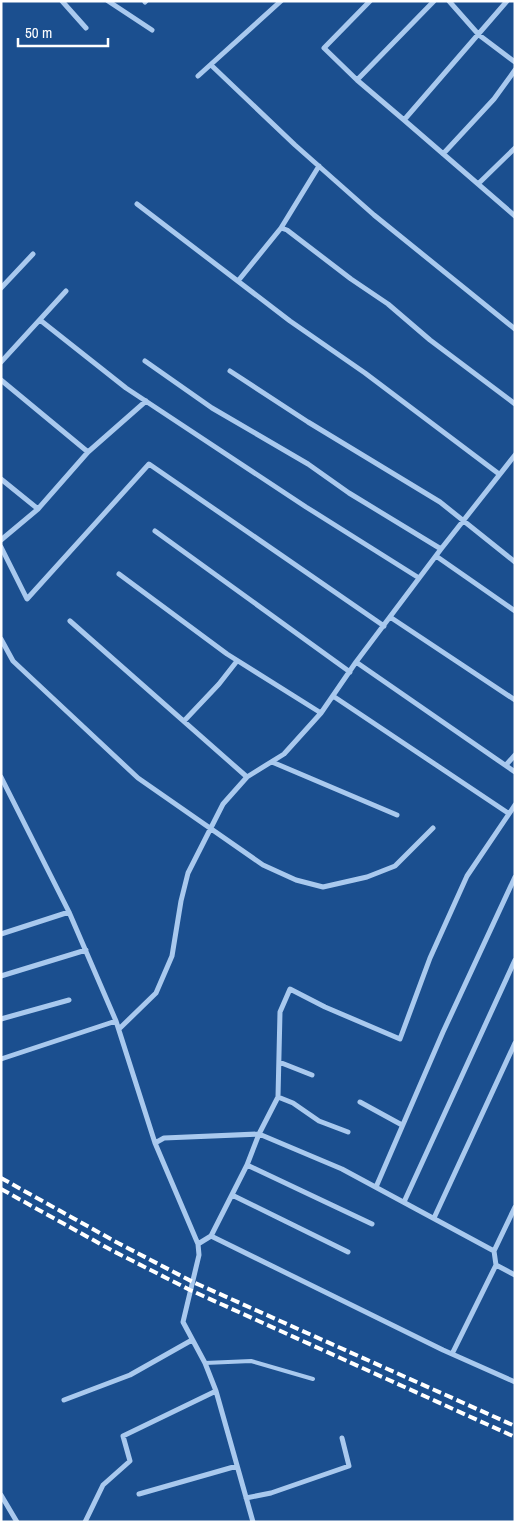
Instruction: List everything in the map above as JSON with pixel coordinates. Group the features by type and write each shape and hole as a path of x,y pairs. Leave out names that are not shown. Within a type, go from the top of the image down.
{"street":[{"path":"62,1 86,28"},
{"path":"108,1 152,30"},
{"path":"198,76 281,1"},
{"path":"370,1 324,48 357,80 515,216"},
{"path":"357,80 434,1"},
{"path":"449,1 479,35 515,62"},
{"path":"404,120 507,1"},
{"path":"211,65 318,166 374,215 515,329"},
{"path":"443,154 494,99 515,70"},
{"path":"478,184 515,148"},
{"path":"238,281 281,228 318,166"},
{"path":"137,204 290,321 364,372 499,474"},
{"path":"281,228 287,230 351,279 388,304 430,340 515,404"},
{"path":"1,288 32,254"},
{"path":"1,362 66,291"},
{"path":"40,320 126,388 306,507 419,578"},
{"path":"145,361 212,408 308,464 349,493 441,549"},
{"path":"230,371 308,422 440,502 515,562"},
{"path":"1,380 88,452"},
{"path":"1,540 38,509 88,452 146,401"},
{"path":"119,1029 156,993 172,956 181,901 188,874 223,804 247,777 284,754 321,713 356,662 419,578 499,474 514,458"},
{"path":"1,546 27,599 149,464 384,626"},
{"path":"1,479 38,509"},
{"path":"154,532 350,672"},
{"path":"436,556 515,611"},
{"path":"119,574 237,661 321,713"},
{"path":"390,617 515,700"},
{"path":"70,621 247,777"},
{"path":"1,638 13,661 138,778 263,865 296,880 323,887 367,877 395,866 433,828"},
{"path":"184,721 219,684 237,661"},
{"path":"356,662 515,772"},
{"path":"333,696 508,813"},
{"path":"506,765 515,755"},
{"path":"272,762 397,815"},
{"path":"1,777 69,912 116,1021 155,1143 198,1244 199,1255 183,1322 206,1363 216,1390 253,1522"},
{"path":"198,1244 212,1236 278,1097 280,1012 290,989 325,1007 400,1039 430,958 467,876 515,805"},
{"path":"376,1187 443,1032 515,877"},
{"path":"1,934 69,912"},
{"path":"1,976 86,950"},
{"path":"404,1202 515,960"},
{"path":"1,1020 68,1000"},
{"path":"1,1059 116,1021"},
{"path":"434,1218 515,1043"},
{"path":"279,1062 312,1075"},
{"path":"278,1097 293,1103 319,1121 348,1132"},
{"path":"360,1102 402,1125"},
{"path":"155,1143 164,1138 259,1134 342,1168 494,1251"},
{"path":"247,1165 372,1224"},
{"path":"232,1195 348,1252"},
{"path":"452,1354 496,1265 494,1251 515,1207"},
{"path":"212,1236 452,1354 515,1382"},
{"path":"496,1265 515,1275"},
{"path":"64,1400 130,1375 192,1340"},
{"path":"85,1522 103,1485 130,1461 123,1436 216,1390"},
{"path":"246,1498 272,1493 349,1466 342,1438"},
{"path":"139,1494 237,1466"},
{"path":"1,1495 16,1522"}],"lane":[{"path":"206,1363 251,1362 313,1378"}],"railway":[{"path":"1,1178 193,1282 515,1426"},
{"path":"1,1189 113,1251 190,1290 515,1437"}]}
